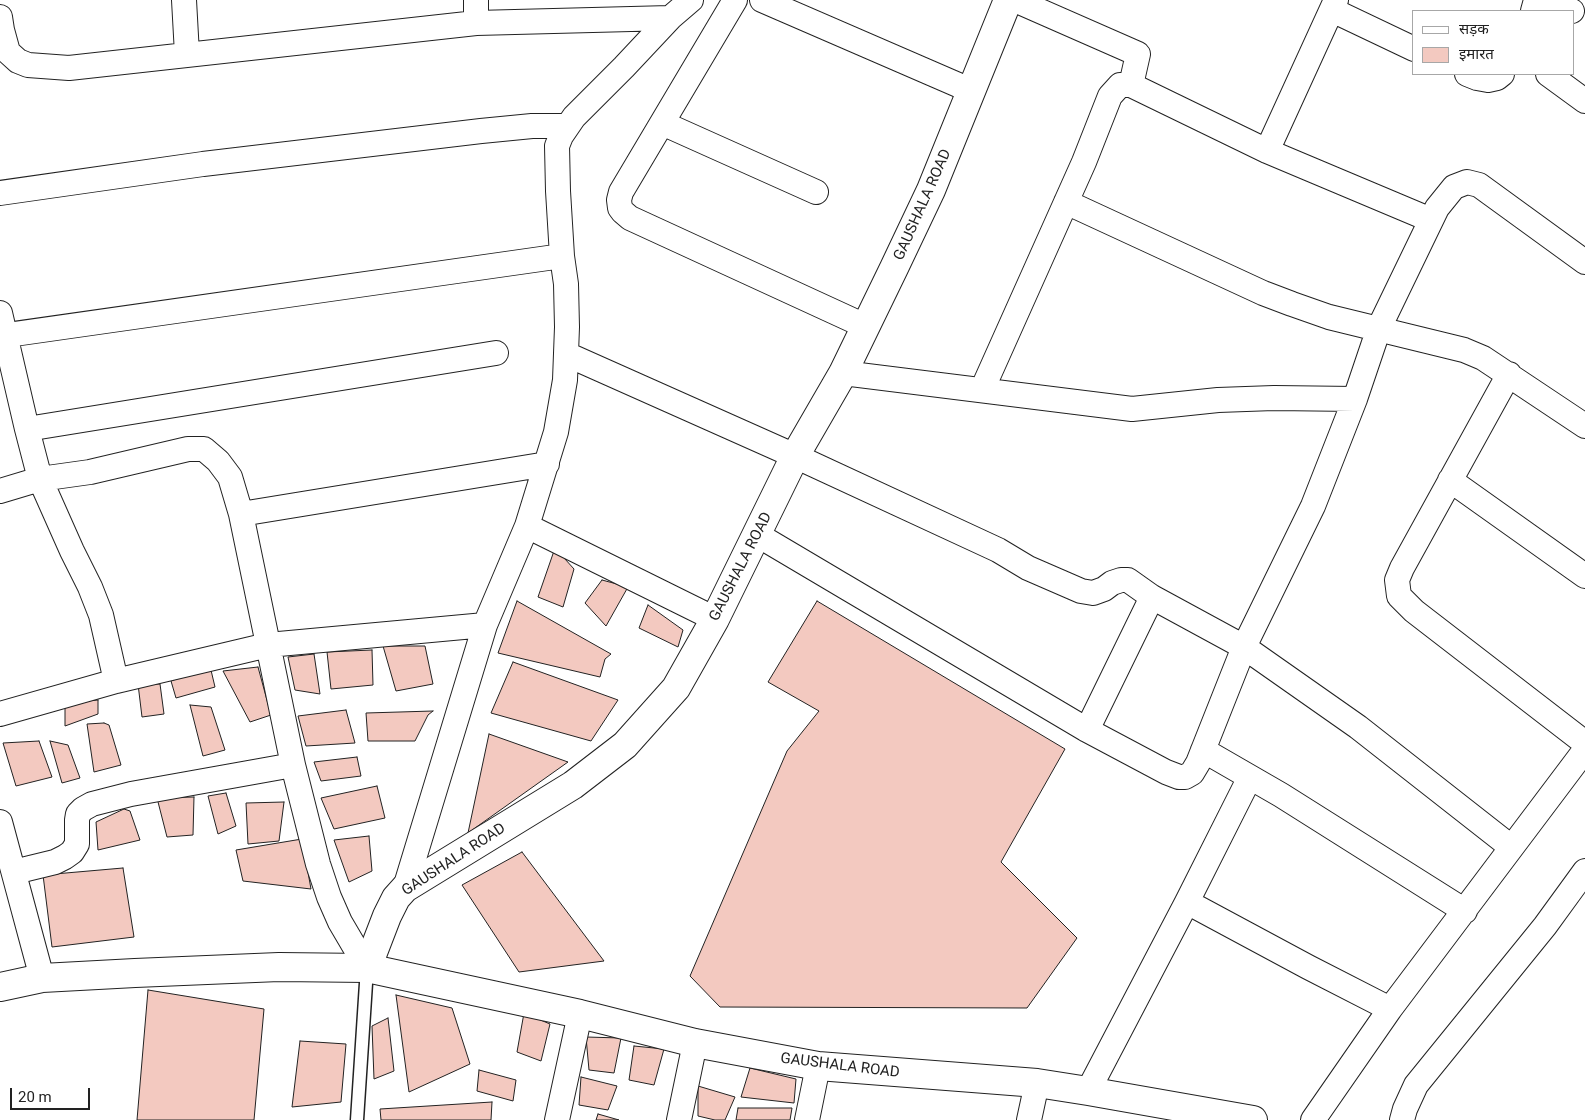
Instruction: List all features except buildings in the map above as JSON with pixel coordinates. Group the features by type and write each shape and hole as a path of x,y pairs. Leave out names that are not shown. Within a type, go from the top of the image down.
{"street":[{"path":"184,0 188,54"},
{"path":"405,888 485,625 527,526 556,432 565,380 567,326 566,284 562,256 556,156 557,146 566,126 574,117 670,18 691,0"},
{"path":"735,0 621,192 620,208 630,218 866,326"},
{"path":"762,0 972,91"},
{"name":"GAUSHALA ROAD","path":"1008,0 931,190 866,326 843,373 795,456 715,619 676,688 625,745 573,785 405,888 396,898 387,916 366,968 580,1014 695,1043 818,1066 1037,1083 1088,1090 1253,1120"},
{"path":"1015,0 1138,54 1131,85"},
{"path":"1550,0 1569,10"},
{"path":"1267,151 1334,5 1412,48"},
{"path":"0,17 8,52 18,61 28,65 69,68 188,54 476,12 670,18"},
{"path":"1470,75 1488,80 1501,75"},
{"path":"1549,75 1585,101"},
{"path":"982,390 1084,162 1110,96 1120,85 1131,85 1267,151 1431,220"},
{"path":"662,123 816,192"},
{"path":"0,193 203,164 462,133 532,126 566,126"},
{"path":"756,534 1087,730 1179,777 1184,777 1192,773 1198,763 1244,647 1313,506 1355,399 1379,328 1431,220 1454,187 1467,182 1479,185 1585,262"},
{"path":"1066,202 1292,304 1329,317 1464,350 1483,358 1585,426"},
{"path":"116,681 101,615 40,479 2,328 562,256"},
{"path":"27,429 496,353"},
{"path":"566,354 795,456 998,550 1028,568 1081,591 1093,593 1104,589 1112,583 1128,580 1152,597 1244,647 1358,727 1511,847"},
{"path":"843,373 1132,409 1218,400 1274,398 1355,399"},
{"path":"1509,374 1402,568 1397,580 1399,596 1414,611 1585,743"},
{"path":"0,490 40,479 90,472 188,449 204,449 218,461 230,477 241,514 293,765 318,864 340,922 366,968 252,968 42,978 0,986"},
{"path":"241,514 547,464"},
{"path":"1450,480 1585,576"},
{"path":"527,526 715,619"},
{"path":"1087,730 1152,597"},
{"path":"0,714 116,681 268,646 485,625"},
{"path":"1203,750 1250,777 1465,911"},
{"path":"1313,1120 1390,1009 1585,750"},
{"path":"14,872 55,862 65,858 72,852 77,844 76,820 78,814 92,804 131,794 293,765"},
{"path":"1088,1090 1187,902 1250,777"},
{"path":"0,822 42,978"},
{"path":"1402,1120 1416,1085 1545,926 1585,871"},
{"path":"1187,902 1390,1009"},
{"path":"557,1120 580,1014"},
{"path":"680,1120 695,1043"},
{"path":"807,1120 818,1066"},
{"path":"1029,1120 1037,1083"}],"lane":[{"path":"357,1120 366,968"}]}
